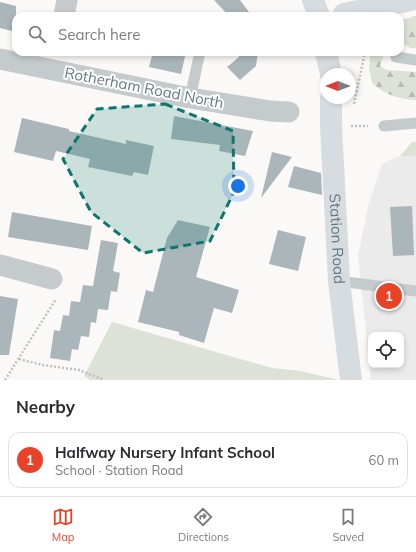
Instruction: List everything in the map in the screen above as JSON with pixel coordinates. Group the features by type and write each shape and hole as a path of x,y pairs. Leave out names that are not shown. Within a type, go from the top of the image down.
{"main road":[{"path":"313,0 318,12"},
{"path":"345,10 411,0"},
{"path":"327,56 330,68"},
{"path":"332,68 335,56"},
{"name":"Station Road","path":"331,104 339,281 351,380"}],"street":[{"path":"65,12 67,0"},
{"name":"Rotherham Road North","path":"0,59 54,61 190,98 270,111 289,112"},
{"path":"0,266 52,279"}],"lane":[{"path":"190,98 199,56"},
{"path":"396,57 416,60"},
{"path":"384,126 416,123"},
{"path":"339,281 416,291"}],"path":[{"path":"352,111 364,56"},
{"path":"349,126 351,118"},
{"path":"5,380 56,298 52,279"},
{"path":"19,359 43,365 79,370 104,380"}],"highlighted area":[{"path":"165,104 233,131 234,192 210,241 143,253 91,212 63,159 97,109"}],"shaded area":[{"path":"400,156 416,156 416,380 371,380 370,368 404,368 404,332 368,332 368,351 358,256 368,206 382,164"}],"green space":[{"path":"416,16 416,48 411,48 404,45 404,19"},
{"path":"370,56 384,56 380,66 387,70 416,72 416,100 392,96 382,91 372,83 369,67"},
{"path":"412,142 416,142 416,156 400,156"},
{"path":"112,322 272,368 301,371 339,380 90,380 84,376"}],"building":[{"path":"214,0 240,0 249,12 225,12"},
{"path":"0,2 16,6 16,12 12,12 12,31 0,28"},
{"path":"152,56 185,56 181,74 149,67"},
{"path":"257,56 256,66 240,80 227,67 239,57"},
{"path":"174,116 253,131 245,156 219,151 220,145 171,139"},
{"path":"22,118 69,129 69,131 126,144 126,140 154,146 148,175 134,172 132,176 88,167 90,159 56,151 53,161 14,152"},
{"path":"272,152 292,157 261,198"},
{"path":"294,166 321,173 322,195 288,187"},
{"path":"412,206 414,255 393,256 390,207"},
{"path":"12,212 92,226 88,250 8,237"},
{"path":"178,220 210,227 196,277 239,290 232,313 214,308 204,343 179,335 179,332 138,322 146,290 153,292 167,238"},
{"path":"278,230 306,237 298,271 269,264"},
{"path":"101,240 118,243 113,271 120,273 117,292 111,291 108,310 98,309 96,323 91,322 89,337 81,336 78,350 72,349 70,361 50,358 54,330 60,331 63,315 69,316 71,301 80,302 83,285 93,286"},
{"path":"0,296 18,299 9,355 0,355"}],"place":[{"name":"Halfway Nursery Infant School","path":"389,296"}]}
